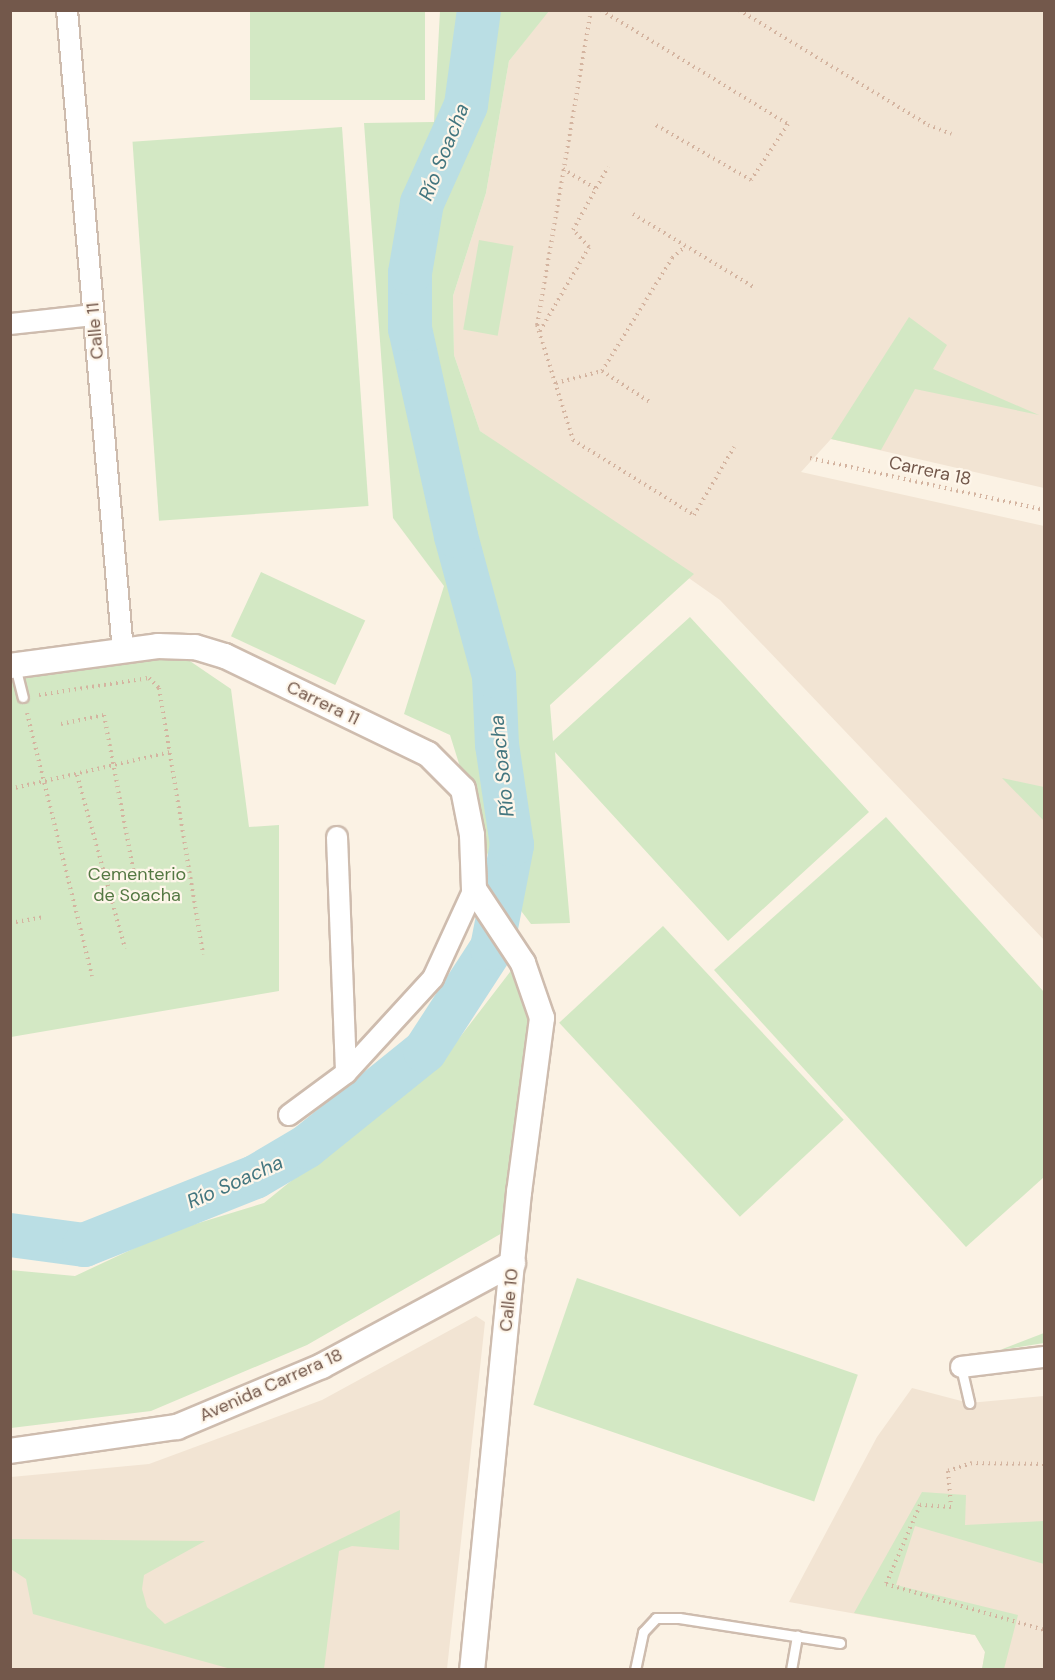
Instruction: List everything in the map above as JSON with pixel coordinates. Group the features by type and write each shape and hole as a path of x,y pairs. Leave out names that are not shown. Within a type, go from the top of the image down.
{"street":[{"name":"Calle 11","path":"67,10 123,651"},
{"path":"10,324 93,315"},
{"name":"Carrera 11","path":"12,662 123,651 195,647 225,656 428,754 463,789 472,835 478,896"},
{"path":"337,837 346,1073"},
{"path":"289,1115 346,1073 433,978 478,896"},
{"name":"Calle 10","path":"472,1670 513,1263 542,1018 523,963 508,937 478,896"},
{"name":"Avenida Carrera 18","path":"10,1451 177,1427 322,1366 513,1263"},
{"path":"961,1367 1044,1357"}],"lane":[{"path":"12,662 23,698"},
{"path":"961,1367 969,1403"},
{"path":"635,1670 643,1632 656,1618 679,1618 840,1643"},
{"path":"790,1670 797,1636"}],"path":[{"path":"591,10 537,325 573,440 694,515 734,447"},
{"path":"601,10 788,124 751,180 654,124"},
{"path":"739,10 928,125 951,134"},
{"path":"540,331 589,247 573,231 608,167"},
{"path":"563,169 596,189"},
{"path":"633,213 755,288"},
{"path":"556,383 602,371 672,258 686,246"},
{"path":"602,371 650,402"},
{"name":"Carrera 18","path":"810,458 1044,510"},
{"path":"92,976 23,698 149,678 159,688 202,954"},
{"path":"61,724 104,715 134,874"},
{"path":"10,789 44,783 170,752"},
{"path":"77,775 125,948"},
{"path":"10,923 44,917"},
{"path":"1044,1464 972,1463 948,1471 951,1507 920,1505 886,1584 1044,1630"}],"shaded area":[{"path":"548,11 1044,11 1044,488 831,439 801,472 1044,526 1044,940 720,600 480,431 454,355 453,296 486,193 509,61"},
{"path":"476,1316 485,1322 447,1669 11,1670 11,1477 149,1464 322,1400"},
{"path":"912,1388 969,1403 1044,1396 1044,1669 982,1669 985,1652 975,1635 789,1602 877,1437"}],"green space":[{"path":"250,11 425,11 425,100 250,100"},
{"path":"440,11 549,11 509,61 486,193 453,296 454,355 480,431 694,574 550,705 553,741 690,617 869,812 728,941 555,752 570,923 531,924 494,875 450,735 404,714 444,586 393,518 364,123 434,122"},
{"path":"342,127 369,506 159,521 133,142"},
{"path":"479,240 513,246 498,336 463,330"},
{"path":"909,317 947,345 933,369 1039,415 915,389 881,450 831,439"},
{"path":"261,572 365,621 335,685 231,636"},
{"name":"Cementerio de Soacha","path":"181,655 231,689 249,827 279,825 279,991 11,1037 11,675"},
{"path":"1002,778 1044,787 1044,821"},
{"path":"886,817 1044,992 1044,1177 966,1247 714,970"},
{"path":"663,926 844,1120 740,1217 559,1023"},
{"path":"520,959 534,1020 516,1225 307,1345 151,1411 11,1428 10,1270 75,1276 169,1232 264,1203 447,1054"},
{"path":"577,1278 858,1375 814,1501 533,1405"},
{"path":"1044,1333 1044,1343 1000,1350"},
{"path":"922,1492 966,1495 965,1525 1044,1521 1044,1564 915,1526 896,1585 1018,1615 1004,1669 982,1669 985,1652 975,1635 854,1613"},
{"path":"400,1510 399,1550 352,1546 339,1551 324,1669 231,1669 33,1614 26,1579 11,1569 11,1539 205,1541 144,1575 142,1589 147,1607 165,1624"}],"waterway":[{"name":"Río Soacha","path":"10,1235 84,1245 255,1177 306,1147 425,1051 492,948 512,845 497,745 494,676 456,536 410,329 410,273 422,203 466,105 479,10"}]}
